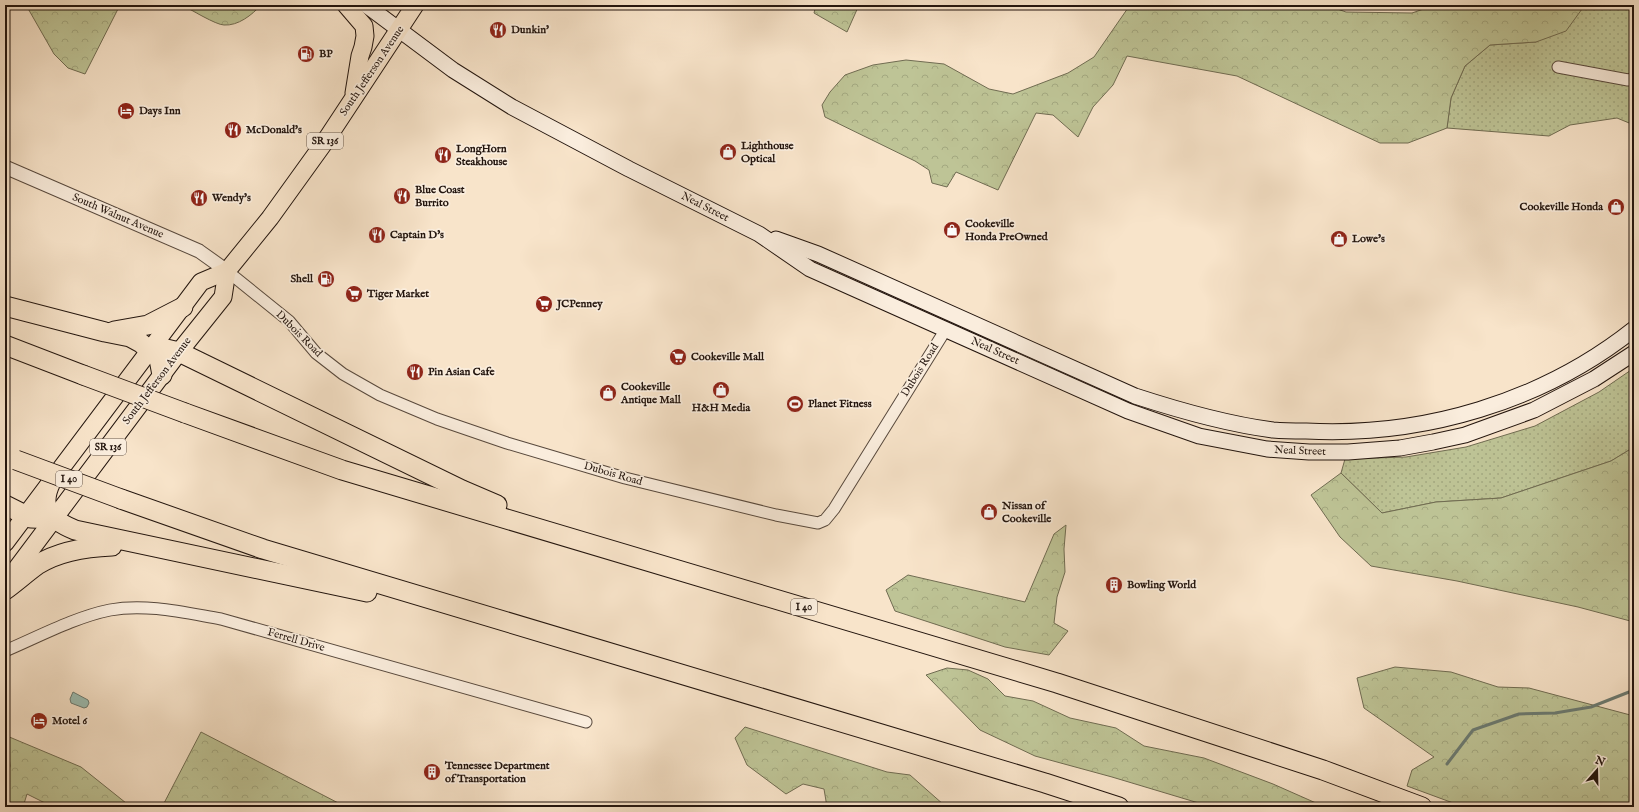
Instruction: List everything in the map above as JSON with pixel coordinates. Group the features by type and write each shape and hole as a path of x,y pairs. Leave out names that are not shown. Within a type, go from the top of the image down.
{"highway":[{"path":"5,306 135,339 159,359 162,375"},
{"path":"105,332 148,325 183,307"},
{"name":"I 40","path":"5,345 82,375 342,470 1057,683 1323,770 1422,807"},
{"path":"151,351 162,348 179,352 462,490 577,539"},
{"name":"I 40","path":"11,457 121,499 263,549 1015,774 1119,807"},
{"path":"51,482 46,496 46,508 54,519 67,527 85,534 302,578 514,625"},
{"path":"5,505 25,516 37,519 54,519"},
{"path":"5,590 38,564 60,554 87,547 115,546 160,549"}],"main road":[{"path":"346,5 364,26 365,36 353,99"},
{"name":"Neal Street","path":"366,5 453,70 512,107 629,169 760,234 818,254 1136,396 1182,412 1224,422 1274,430 1332,433 1385,430 1426,424 1477,411 1519,396 1573,370 1611,346 1634,329"},
{"name":"South Jefferson Avenue","path":"5,542 151,351 201,282 227,271 291,190 415,5"},
{"name":"Neal Street","path":"760,234 810,269 1142,416 1199,436 1267,449 1309,452 1348,452 1400,448 1465,435 1534,410 1594,379 1634,353"},
{"name":"South Jefferson Avenue","path":"5,584 179,352 223,297 227,271"}],"street":[{"path":"1558,67 1628,80 1634,79"},
{"name":"South Walnut Avenue","path":"5,167 199,251 227,271"},
{"name":"Dubois Road","path":"227,271 289,321 316,353 343,374 380,395 437,419 508,443 625,478 776,516 818,523 825,520 834,509 946,329"},
{"name":"Ferrell Drive","path":"5,651 89,615 111,610 133,608 177,612 222,619 586,722"}],"green space":[{"path":"26,5 120,5 85,74 68,68 54,54"},
{"path":"182,5 217,5 234,10 244,5 261,5 239,22 224,25 209,20"},
{"path":"816,5 859,5 847,32 814,13"},
{"path":"1130,5 1326,5 1346,12 1412,13 1435,5 1580,5 1582,9 1566,31 1536,42 1490,45 1465,66 1451,98 1447,128 1408,143 1380,143 1237,76 1127,56 1113,85 1093,107 1078,137 1053,115 1036,113 998,190 956,172 947,187 932,183 929,170 915,161 825,117 822,105 830,92 845,75 873,65 906,60 944,64 989,89 1013,94 1068,73 1094,57"},
{"path":"1580,5 1634,5 1634,125 1617,118 1570,125 1549,136 1447,128 1451,98 1465,66 1490,45 1536,42 1581,9"},
{"path":"1634,368 1634,447 1611,461 1501,498 1436,502 1382,513 1341,473 1345,459 1406,457 1466,447 1535,426 1599,392"},
{"path":"1634,447 1634,622 1578,607 1457,581 1371,566 1340,537 1311,495 1341,473 1382,513 1436,502 1501,498 1611,461"},
{"path":"1066,525 1064,549 1065,572 1057,597 1054,623 1068,631 1049,655 1005,647 895,611 886,590 908,575 1025,602 1054,534"},
{"path":"1395,667 1451,672 1498,687 1529,688 1634,716 1634,807 1464,807 1407,786 1412,770 1434,757 1364,708 1357,678"},
{"path":"947,668 968,670 988,679 1005,696 1033,701 1070,718 1116,728 1144,746 1204,758 1273,784 1325,807 1212,807 1035,756 980,730 926,675"},
{"path":"745,727 887,772 910,775 944,805 949,807 827,807 824,789 803,784 786,794 747,765 735,738"},
{"path":"201,732 346,807 162,807"},
{"path":"7,736 81,767 131,807 53,807 27,794 23,807 5,807 5,787 10,766"}],"water":[{"path":"73,692 88,700 89,703 87,707 84,708 71,703 70,699"}],"waterway":[{"path":"1447,764 1473,730 1519,714 1555,713 1591,707 1629,692 1634,692"}],"place":[{"name":"Dunkin'","path":"498,30"},
{"name":"BP","path":"306,54"},
{"name":"Days Inn","path":"126,111"},
{"name":"McDonald's","path":"233,130"},
{"name":"Lighthouse Optical","path":"728,152"},
{"name":"LongHorn Steakhouse","path":"443,155"},
{"name":"Blue Coast Burrito","path":"402,196"},
{"name":"Wendy's","path":"199,198"},
{"name":"Cookeville Honda","path":"1616,207"},
{"name":"Cookeville Honda PreOwned","path":"952,230"},
{"name":"Captain D's","path":"377,235"},
{"name":"Lowe's","path":"1339,239"},
{"name":"Shell","path":"326,279"},
{"name":"Tiger Market","path":"354,294"},
{"name":"JCPenney","path":"544,304"},
{"name":"Cookeville Mall","path":"678,357"},
{"name":"Pin Asian Cafe","path":"415,372"},
{"name":"H&H Media","path":"721,390"},
{"name":"Cookeville Antique Mall","path":"608,393"},
{"name":"Planet Fitness","path":"795,404"},
{"name":"Nissan of Cookeville","path":"989,512"},
{"name":"Bowling World","path":"1114,585"},
{"name":"Motel 6","path":"39,721"},
{"name":"Tennessee Department of Transportation","path":"432,772"}]}
